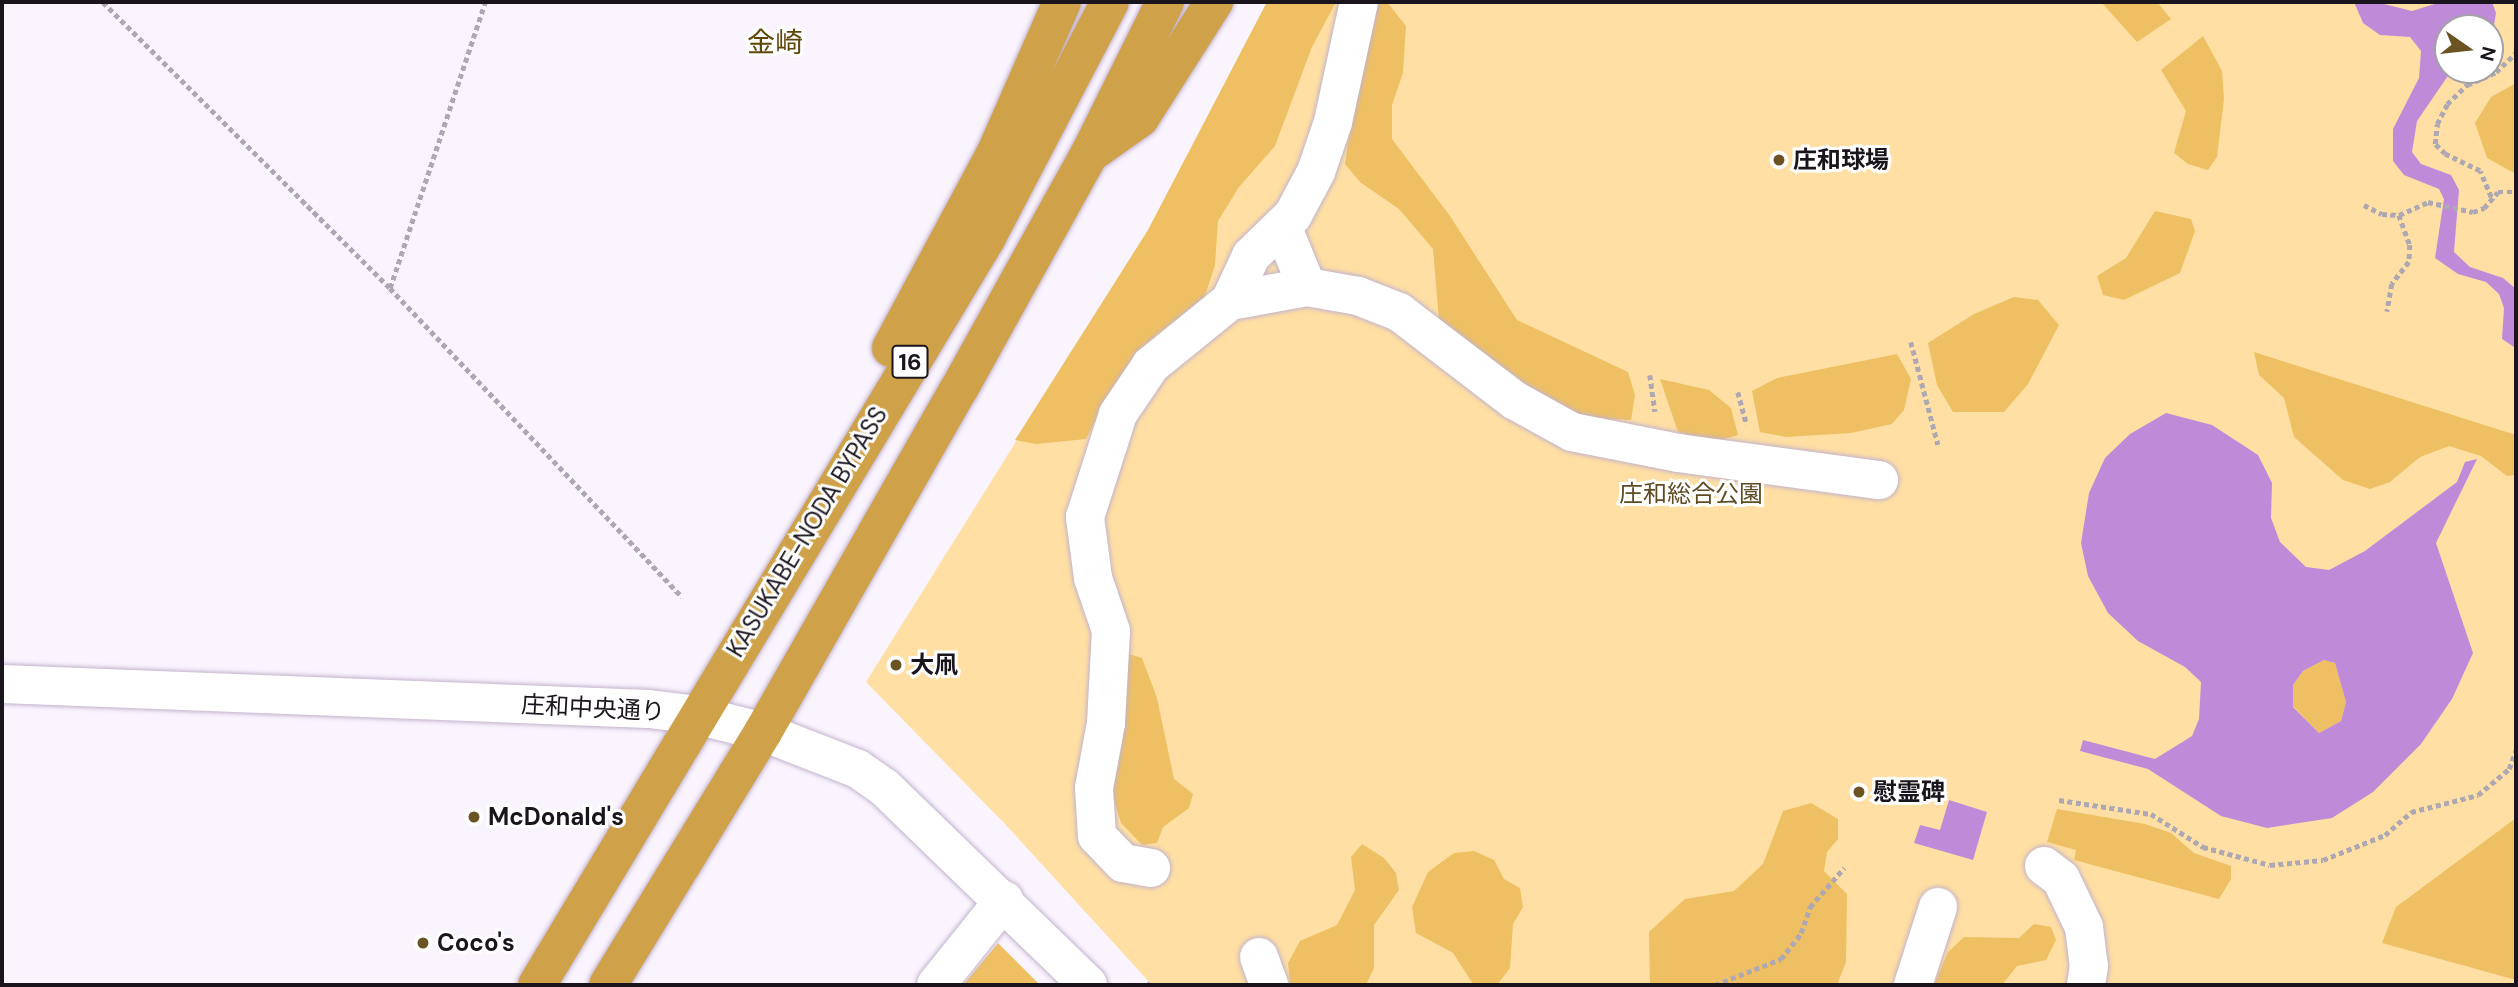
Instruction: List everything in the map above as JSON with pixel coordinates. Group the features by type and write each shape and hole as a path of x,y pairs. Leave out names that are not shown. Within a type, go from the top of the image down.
{"highway":[{"name":"16","path":"820,510 842,441 997,150 1062,2"},
{"name":"KASUKABE-NODA BYPASS","path":"537,985 820,510 986,239 1110,2"},
{"name":"16","path":"608,985 763,732 1090,153 1165,2"},
{"name":"16","path":"1090,153 1140,118 1214,2"}],"street":[{"path":"1151,868 1123,863 1097,836 1094,788 1106,723 1111,631 1093,578 1086,517 1124,404 1151,365 1230,302 1251,256 1293,215 1316,172 1333,121 1359,2"},
{"path":"1282,226 1307,287"},
{"path":"1230,302 1307,287 1358,296 1399,312 1514,401 1572,432 1678,453 1879,480"},
{"name":"庄和中央通り","path":"2,684 592,706 697,715 763,732 858,769 884,787 1004,900 1088,985"},
{"path":"2044,866 2061,879 2084,927 2089,966 2086,985"},
{"path":"936,985 1004,900"},
{"path":"1913,985 1938,906"}],"path":[{"path":"103,2 390,288 682,597"},
{"path":"390,288 485,2"},
{"path":"2491,197 2480,171 2445,154 2435,144 2437,124 2447,104 2467,85 2496,72 2516,53"},
{"path":"2364,205 2382,214 2399,215 2428,202 2473,212 2484,208 2491,197 2511,188 2516,192"},
{"path":"2387,312 2392,284 2409,262 2410,245 2399,215"},
{"path":"1911,342 1938,444"},
{"path":"2059,800 2151,814 2203,847 2270,864 2323,860 2385,835 2411,811 2478,795 2509,769 2516,750"},
{"path":"1715,985 1781,959 1801,933 1810,907 1843,869"}],"green space":[{"name":"庄和総合公園","path":"1267,2 2516,2 2516,985 1152,985 1005,824 866,682 1148,230"}],"shaded area":[{"path":"1267,2 1336,2 1312,47 1275,146 1239,187 1218,221 1215,265 1202,305 1108,396 1086,439 1036,444 1015,440 1148,230"},
{"path":"1368,2 1387,2 1406,26 1403,73 1392,105 1392,139 1450,216 1517,320 1628,372 1635,395 1631,420 1588,418 1541,395 1439,321 1433,249 1399,209 1360,182 1345,164"},
{"path":"2101,2 2157,2 2171,19 2137,42"},
{"path":"2354,2 2376,2 2412,11 2441,2 2492,2 2496,14 2434,14 2434,84 2442,84 2417,121 2412,152 2421,164 2451,175 2459,190 2454,252 2470,267 2503,278 2516,289 2514,347 2502,339 2504,308 2499,294 2486,282 2458,274 2435,258 2444,199 2439,189 2404,175 2393,161 2393,129 2419,78 2421,51 2410,37 2380,35 2363,23"},
{"path":"2203,36 2222,71 2224,99 2217,157 2208,170 2188,164 2174,153 2186,111 2161,70"},
{"path":"2516,83 2516,174 2487,158 2475,123 2491,97"},
{"path":"2155,211 2191,219 2195,231 2180,273 2124,300 2103,295 2097,276 2126,258"},
{"path":"2014,297 2038,300 2059,325 2028,384 2004,412 1953,412 1937,385 1928,343 1974,314"},
{"path":"2254,352 2516,435 2516,475 2507,476 2481,456 2449,446 2420,457 2390,482 2370,489 2343,480 2294,437 2284,398 2259,375"},
{"path":"1897,354 1911,379 1904,410 1892,424 1851,433 1786,437 1760,432 1752,391 1777,378"},
{"path":"1660,379 1709,390 1731,408 1738,435 1717,441 1678,432"},
{"path":"2166,413 2212,425 2258,455 2272,483 2271,518 2280,542 2306,567 2329,570 2365,551 2457,482 2465,462 2477,459 2436,543 2473,653 2452,699 2421,744 2373,792 2332,818 2267,828 2221,816 2148,769 2080,751 2083,740 2155,759 2192,736 2199,719 2201,682 2185,667 2138,641 2108,613 2088,576 2081,543 2089,493 2105,458 2130,434","holes":["2324,660 2335,663 2346,702 2341,721 2319,733 2293,707 2293,685 2303,671"]},
{"path":"1129,654 1142,658 1157,698 1174,779 1193,794 1189,808 1163,827 1157,843 1142,845 1121,823 1111,791"},
{"path":"2324,660 2335,663 2346,702 2341,721 2319,733 2293,706 2293,685 2303,671"},
{"path":"1949,800 1987,812 1973,860 1914,843 1920,825 1940,830"},
{"path":"1811,803 1838,819 1838,839 1827,852 1824,871 1847,894 1846,962 1837,985 1650,985 1649,932 1685,899 1734,891 1763,864 1783,811"},
{"path":"2057,809 2145,824 2171,833 2194,853 2231,866 2231,879 2219,899 2074,860 2076,850 2047,842"},
{"path":"2516,818 2516,980 2382,943 2396,907"},
{"path":"1362,844 1384,858 1396,873 1399,890 1374,925 1374,968 1366,985 1290,985 1288,963 1300,941 1337,925 1355,890 1351,857"},
{"path":"1474,851 1494,860 1504,879 1520,888 1523,907 1513,924 1510,968 1497,985 1473,984 1453,953 1416,933 1412,907 1428,872 1454,853"},
{"path":"2034,924 2051,927 2056,940 2046,960 2017,966 2002,985 1934,985 1948,952 1964,937 2019,938"},
{"path":"998,943 1040,985 963,985"}],"place":[{"name":"庄和球場","path":"1779,160"},
{"name":"大凧","path":"896,665"},
{"name":"慰霊碑","path":"1859,792"},
{"name":"McDonald's","path":"474,817"},
{"name":"Coco's","path":"423,943"}],"district":[{"name":"金崎","path":"775,43"}]}
